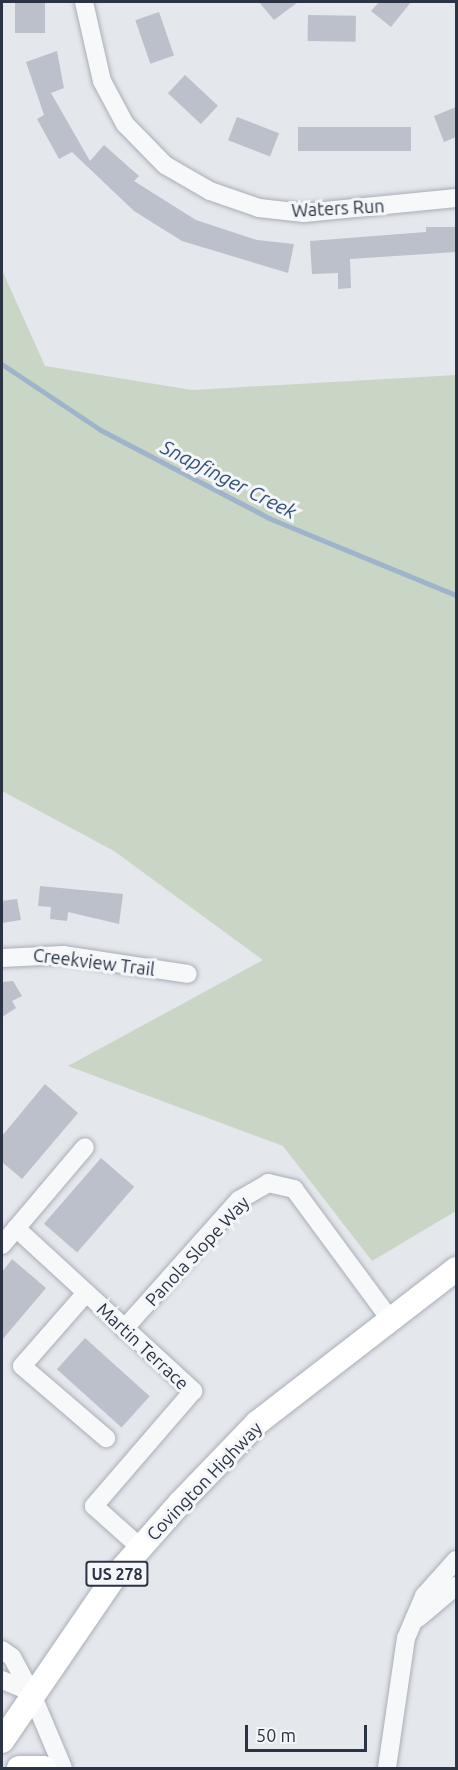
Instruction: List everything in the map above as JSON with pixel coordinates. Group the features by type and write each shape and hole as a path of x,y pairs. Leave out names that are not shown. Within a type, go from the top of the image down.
{"main road":[{"name":"Covington Highway","path":"2,1741 31,1692 141,1548 257,1423 389,1318 456,1269"},
{"path":"20,1768 44,1768"}],"street":[{"name":"Waters Run","path":"84,2 102,81 125,124 165,165 210,191 259,208 304,213 456,198"},
{"name":"Creekview Trail","path":"2,958 63,955 188,974"},
{"path":"2,1245 85,1147"},
{"name":"Panola Slope Way","path":"124,1329 239,1200 268,1183 294,1189 389,1318"},
{"name":"Martin Terrace","path":"16,1228 193,1391 94,1506 141,1548"},
{"path":"86,1293 22,1366 106,1438"},
{"path":"387,1768 406,1638 418,1618 424,1596 456,1560"},
{"path":"418,1618 456,1586"},
{"path":"2,1650 12,1657 31,1692 63,1768"},
{"path":"2,1680 31,1692"}],"green space":[{"path":"2,270 45,366 192,390 456,375 456,1211 372,1261 283,1146 68,1066 263,960 114,851 2,791"}],"building":[{"path":"15,2 45,2 45,33 15,33"},
{"path":"259,2 298,2 274,20"},
{"path":"379,2 411,2 391,27 371,11"},
{"path":"159,12 174,55 150,64 135,20"},
{"path":"308,15 356,16 356,42 308,41"},
{"path":"57,51 64,88 51,93 90,161 104,145 139,176 134,181 196,220 257,240 294,244 288,273 182,241 134,211 72,152 59,159 37,119 44,115 26,62"},
{"path":"185,75 218,106 201,124 168,93"},
{"path":"456,107 456,137 444,142 434,116"},
{"path":"237,117 279,133 270,156 228,140"},
{"path":"298,127 411,127 411,151 298,151"},
{"path":"426,227 456,227 456,252 350,259 351,288 338,289 338,273 312,274 310,241 426,232"},
{"path":"40,886 123,894 119,924 68,912 67,921 50,919 51,907 38,906"},
{"path":"17,899 21,920 2,923 2,901"},
{"path":"13,981 22,996 12,1001 16,1008 2,1017 2,982"},
{"path":"45,1084 78,1113 22,1179 2,1162 2,1136"},
{"path":"101,1158 134,1187 77,1253 44,1224"},
{"path":"12,1259 46,1288 2,1340 2,1272"},
{"path":"85,1338 150,1396 122,1427 57,1369"}],"waterway":[{"name":"Snapfinger Creek","path":"2,364 101,430 269,518 456,595"}]}
